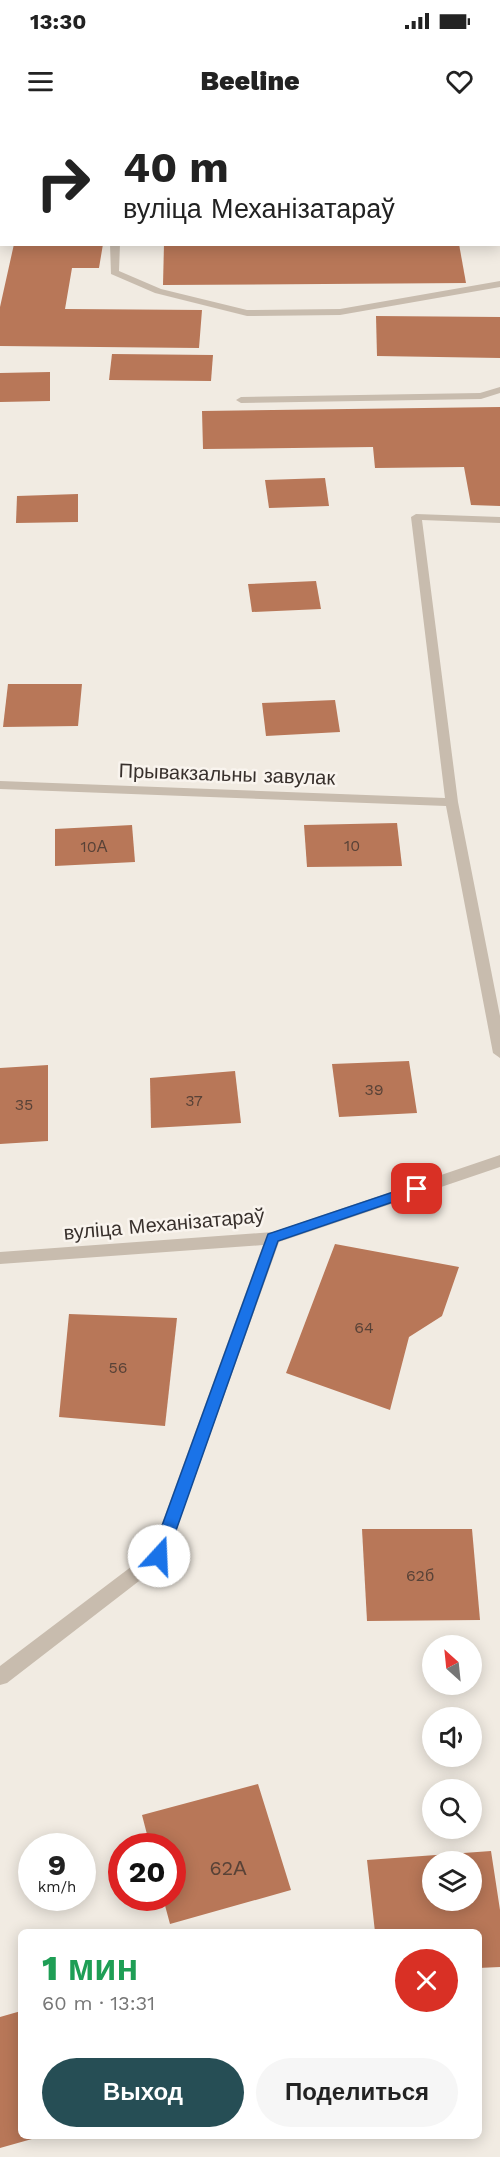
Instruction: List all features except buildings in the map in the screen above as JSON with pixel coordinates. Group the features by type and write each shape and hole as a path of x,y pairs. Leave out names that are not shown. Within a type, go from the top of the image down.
{"street":[{"path":"115,246 114,272 158,291 247,313 340,312 500,284"},
{"path":"241,400 481,396 500,390"},
{"path":"500,520 416,517 452,802 500,1053"},
{"name":"Прывакзальны завулак","path":"0,785 452,802"},
{"name":"вуліца Механізатараў","path":"0,1258 273,1238 500,1161"},
{"path":"0,1677 159,1556 273,1238"}],"route":[{"path":"159,1556 273,1238 417,1189"}]}
